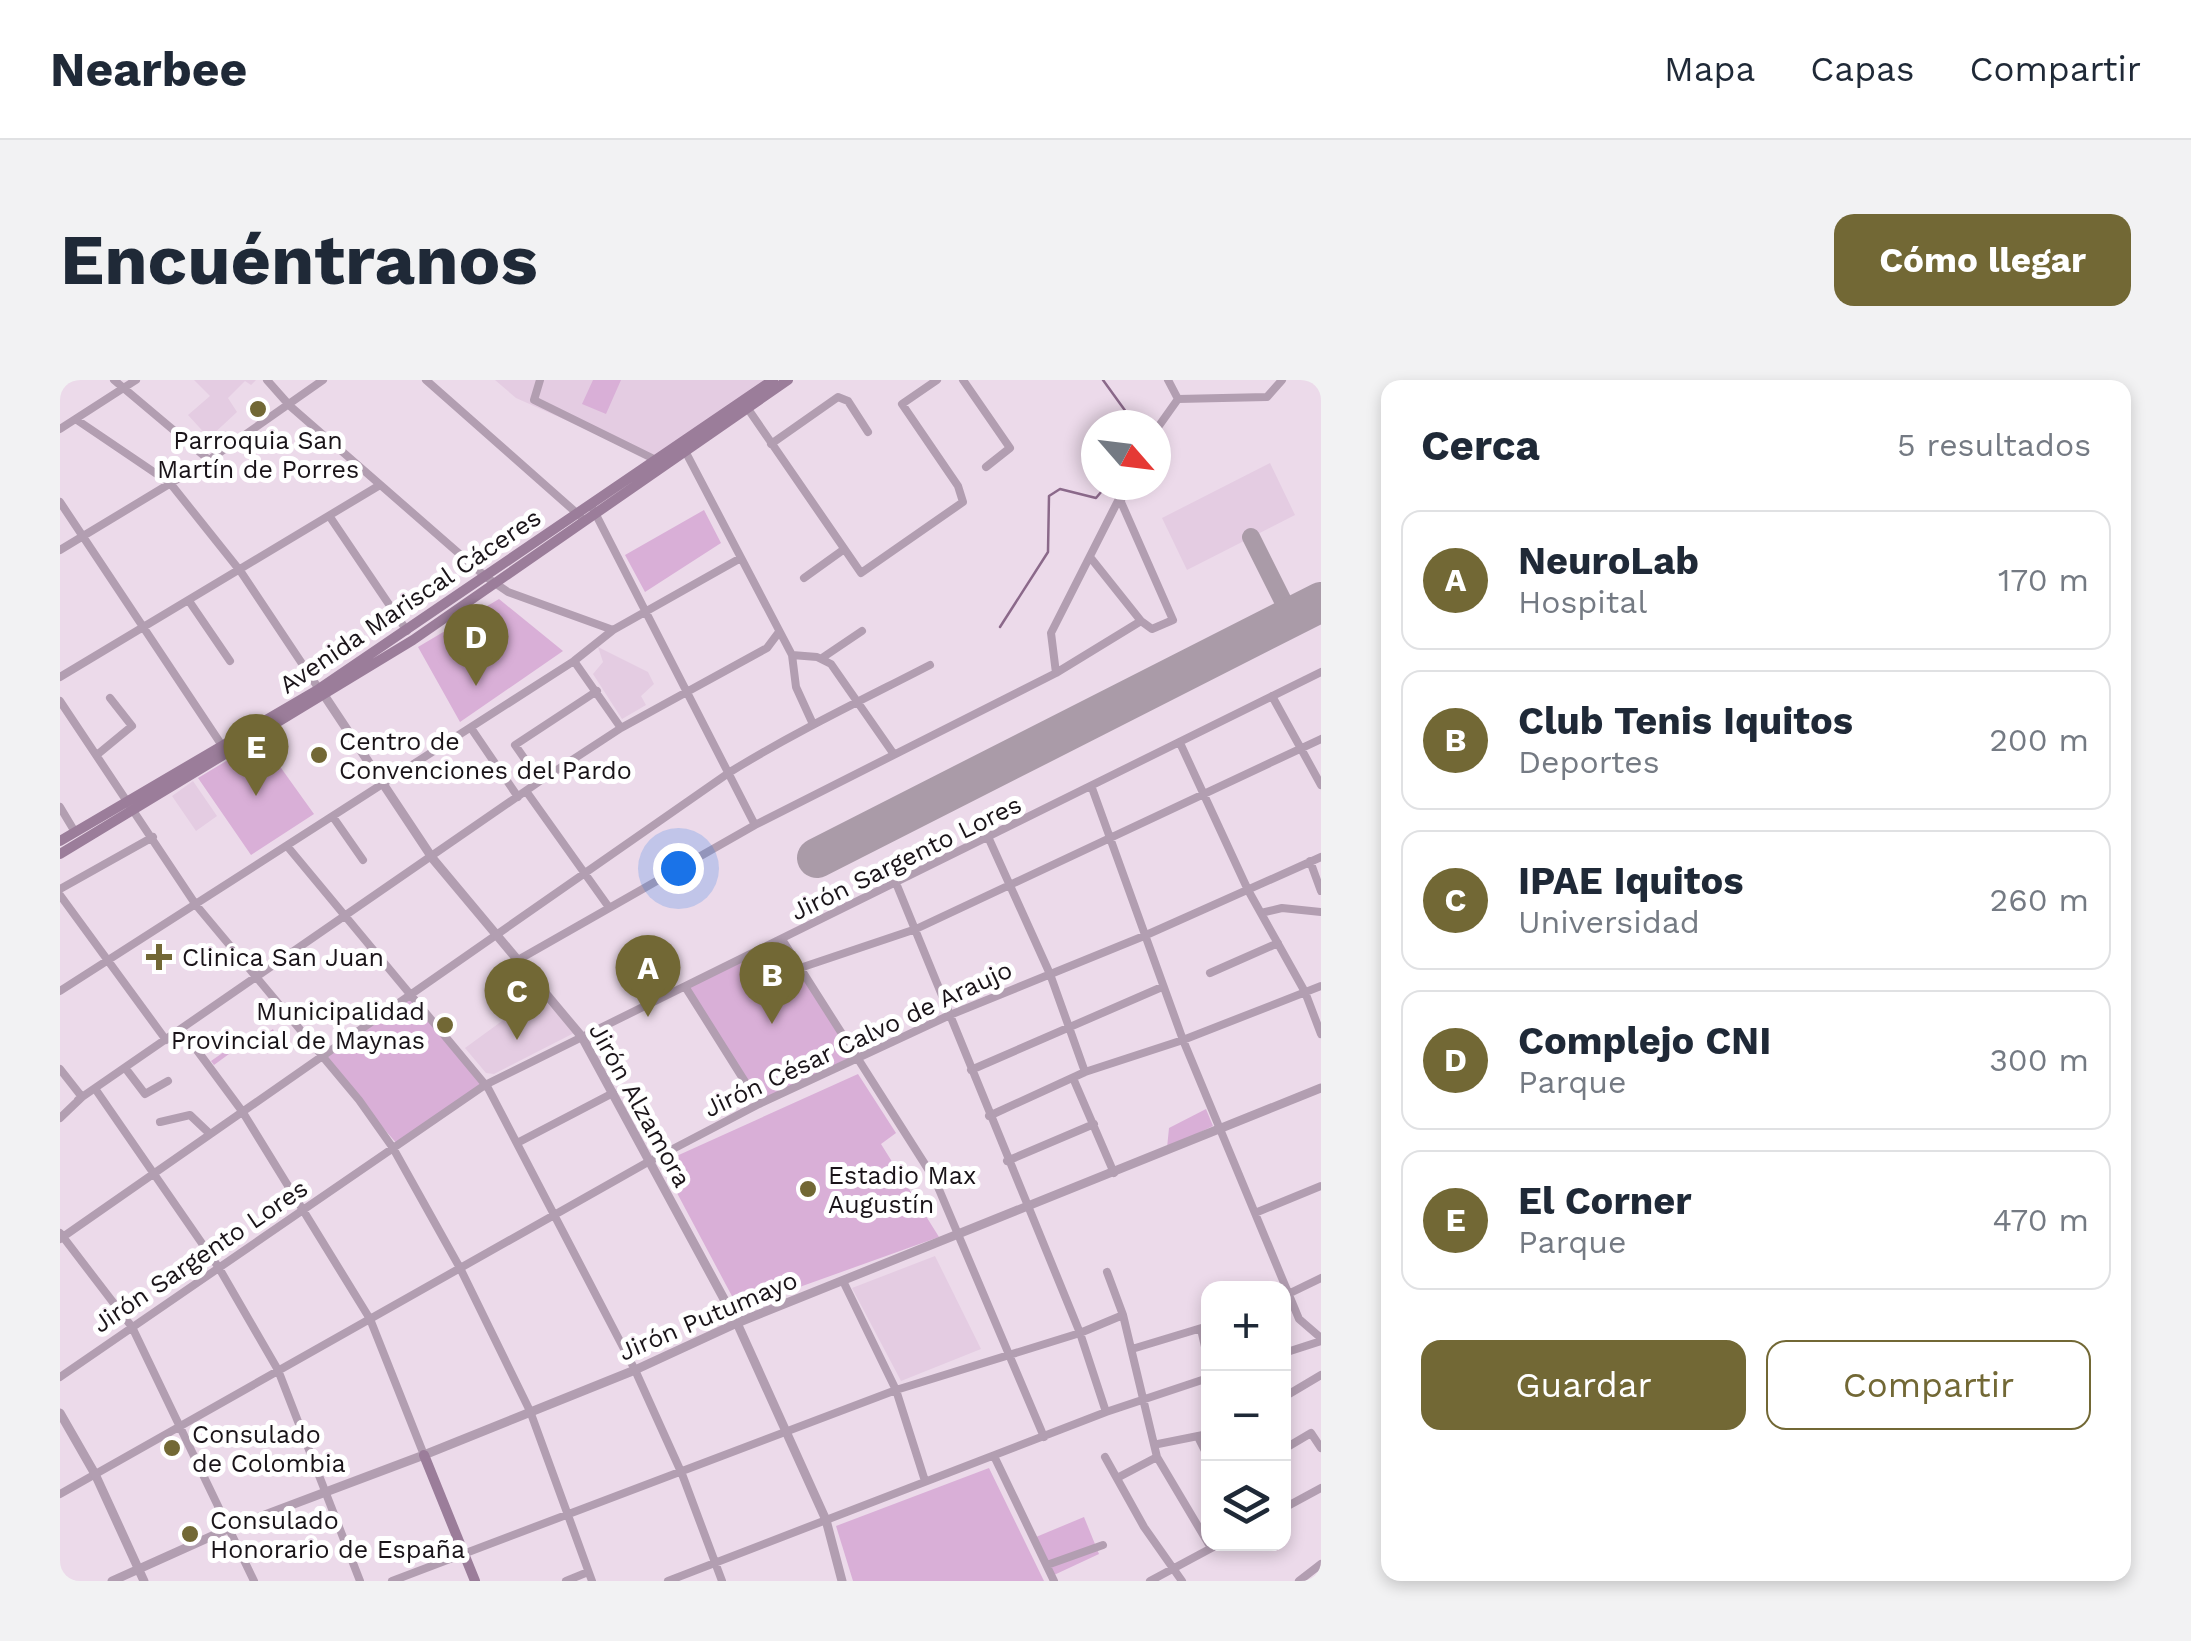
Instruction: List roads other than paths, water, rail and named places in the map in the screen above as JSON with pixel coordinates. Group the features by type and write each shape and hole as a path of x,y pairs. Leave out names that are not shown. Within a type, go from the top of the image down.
{"main road":[{"name":"Avenida Mariscal Cáceres","path":"60,854 132,805 321,692 490,580 683,448 773,380"},
{"name":"Avenida Mariscal Cáceres","path":"745,404 788,380"},
{"name":"Avenida Mariscal Cáceres","path":"593,510 656,460 683,448"},
{"name":"Avenida Mariscal Cáceres","path":"321,692 407,631 490,580"},
{"name":"Avenida Mariscal Cáceres","path":"60,841 132,805"},
{"path":"424,1456 476,1581"}],"street":[{"path":"114,380 209,460"},
{"path":"60,429 136,380"},
{"path":"267,380 290,406 490,580 614,630"},
{"path":"60,550 209,460 323,380"},
{"path":"426,380 581,518"},
{"path":"540,380 534,400 656,460"},
{"path":"745,404 861,572 963,502 958,486 902,404 936,380"},
{"path":"963,380 1010,448 986,467"},
{"path":"1168,380 1178,399"},
{"path":"1178,399 1267,397 1282,380"},
{"path":"771,444 838,396 848,401 868,432"},
{"path":"1170,410 1178,399"},
{"name":"Jirón Alzamora","path":"77,420 170,483 241,572 433,858 582,1037 737,1323 826,1520 842,1581"},
{"path":"683,448 790,652 796,687 812,722"},
{"path":"60,678 380,485"},
{"path":"1056,672 1051,634 1118,500"},
{"path":"1090,557 1152,630 1174,616 1121,500"},
{"path":"60,502 225,750"},
{"path":"593,510 756,824"},
{"path":"330,517 407,631"},
{"path":"804,578 844,550"},
{"path":"60,992 472,728 614,630 739,559"},
{"path":"189,601 230,662"},
{"path":"518,960 756,824 1056,672 1142,621"},
{"path":"822,658 862,631"},
{"path":"60,1115 540,781 621,728 774,642 779,632"},
{"path":"774,642 790,652 822,658 831,664 893,753"},
{"path":"574,661 621,728"},
{"path":"254,1581 132,1327 61,1236 496,938 730,772 812,722 858,705 930,665"},
{"name":"Jirón Sargento Lores","path":"60,1377 485,1085 1321,672"},
{"path":"540,781 515,745 597,691"},
{"path":"1272,696 1321,785"},
{"path":"98,754 132,726 110,698"},
{"path":"60,702 196,905 393,1148 460,1268 530,1411 590,1576 566,1581"},
{"path":"472,728 518,797"},
{"path":"800,968 916,928 1321,739"},
{"path":"1180,742 1248,890 1305,992 1321,1034"},
{"path":"1092,788 1162,987 1281,1281"},
{"path":"526,791 608,906"},
{"path":"60,807 75,832"},
{"path":"333,816 363,860"},
{"path":"153,837 60,892 166,1040"},
{"path":"989,839 1050,974 1085,1072"},
{"path":"287,846 485,1085 519,1142 634,1370 682,1474 722,1581"},
{"name":"Jirón César Calvo de Araujo","path":"60,1494 648,1162 759,1104 950,1015 1144,936 1321,856"},
{"path":"1310,861 1321,891"},
{"path":"896,883 1080,1333 1106,1412"},
{"path":"1261,913 1282,908 1321,912"},
{"path":"783,941 935,1180 1044,1437"},
{"path":"1210,973 1278,943"},
{"path":"989,1116 1085,1072 1183,1040 1321,986"},
{"path":"972,1070 1162,987"},
{"path":"686,988 759,1104"},
{"path":"182,1030 242,1111 370,1319 424,1456"},
{"path":"126,1069 145,1094 168,1081"},
{"path":"60,1070 82,1097"},
{"path":"1073,1078 1114,1172"},
{"name":"Jirón Putumayo","path":"112,1581 230,1528 424,1456 737,1323 1321,1088"},
{"path":"96,1090 218,1268 278,1370 360,1581"},
{"path":"519,1142 612,1093"},
{"path":"160,1122 190,1116 210,1134"},
{"path":"1007,1161 1094,1124"},
{"path":"1255,1214 1321,1186"},
{"path":"1107,1272 1146,1398 1158,1444 1157,1457 1201,1525"},
{"path":"1291,1293 1321,1278"},
{"path":"843,1280 896,1390 924,1481"},
{"path":"1291,1304 1299,1318 1321,1339 1291,1350"},
{"path":"392,1581 896,1390 1080,1333 1123,1315"},
{"path":"1132,1349 1201,1328"},
{"path":"1291,1392 1321,1375"},
{"path":"668,1581 1106,1412 1201,1380"},
{"path":"60,1412 95,1474 144,1581"},
{"path":"1291,1445 1311,1433 1321,1448"},
{"path":"1158,1444 1201,1435"},
{"path":"1198,1436 1201,1442"},
{"path":"994,1456 1054,1581"},
{"path":"1105,1457 1182,1581"},
{"path":"1117,1478 1157,1457"},
{"path":"1291,1504 1321,1488"},
{"path":"1047,1566 1102,1545"},
{"path":"1150,1581 1206,1551"},
{"path":"1299,1581 1318,1570"}],"waterway":[{"path":"1103,380 1125,410"},
{"path":"1000,627 1048,552 1049,496 1060,489 1081,494"}],"place":[{"name":"Parroquia San Martín de Porres","path":"258,409"},
{"name":"Complejo CNI","path":"476,686"},
{"name":"Centro de Convenciones del Pardo","path":"319,755"},
{"name":"El Corner","path":"256,796"},
{"name":"Clinica San Juan","path":"159,957"},
{"name":"NeuroLab","path":"648,1017"},
{"name":"Club Tenis Iquitos","path":"772,1024"},
{"name":"Municipalidad Provincial de Maynas","path":"445,1025"},
{"name":"IPAE Iquitos","path":"517,1040"},
{"name":"Estadio Max Augustín","path":"808,1189"},
{"name":"Consulado de Colombia","path":"172,1448"},
{"name":"Consulado Honorario de España","path":"190,1534"}]}
